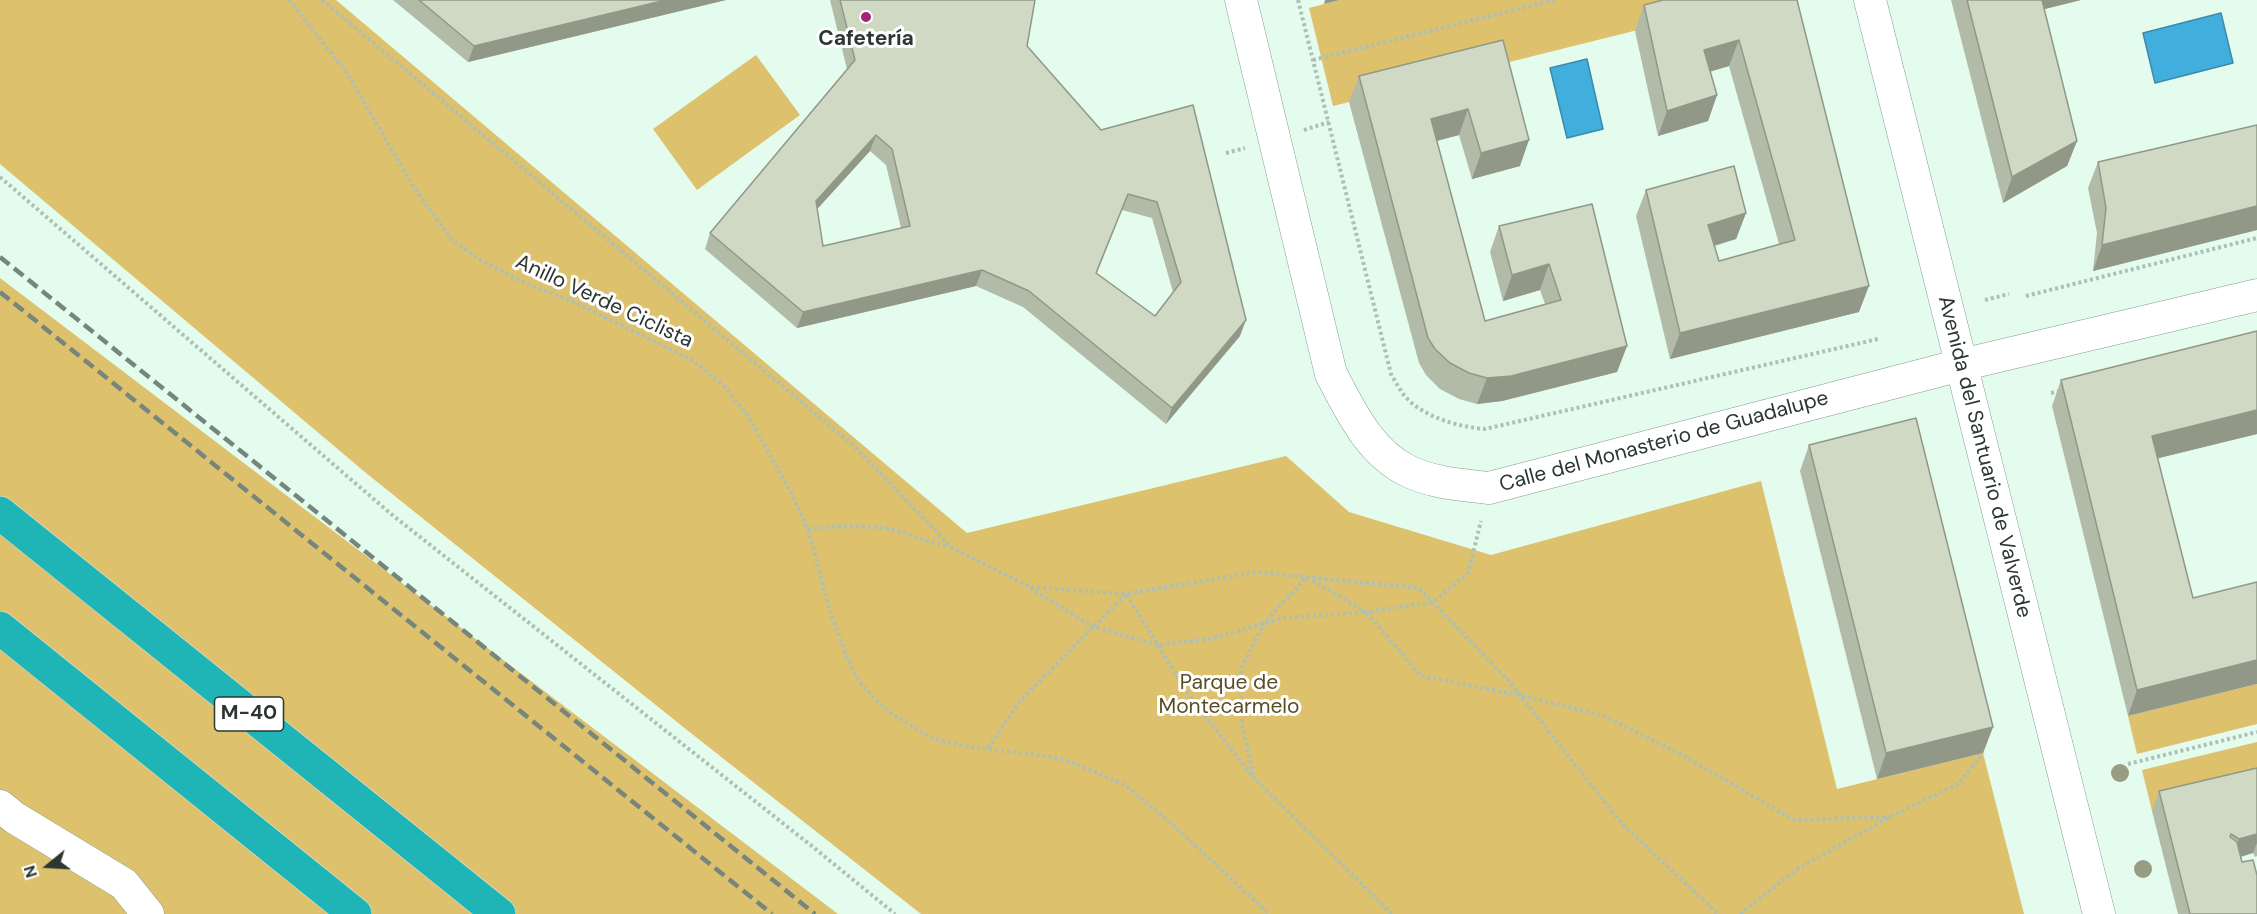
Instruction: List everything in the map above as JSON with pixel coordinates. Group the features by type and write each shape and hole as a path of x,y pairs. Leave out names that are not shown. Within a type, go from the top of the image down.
{"highway":[{"name":"M-40","path":"0,513 499,914"},
{"path":"0,628 356,914"}],"street":[{"name":"Calle del Monasterio de Guadalupe","path":"1241,0 1331,374 1355,419 1379,450 1408,471 1450,484 1489,488 1961,365 2257,295"},
{"name":"Avenida del Santuario de Valverde","path":"1870,0 2099,914"},
{"path":"0,806 15,818 124,884 148,914"}],"path":[{"name":"Anillo Verde Ciclista","path":"289,0 347,74 414,188 452,240 479,259 520,281 582,305 694,361 727,389 749,418 792,494 808,530 831,615 858,680 874,699 912,728 932,738 1071,762 1125,785 1174,826 1269,914"},
{"path":"322,0 854,446 951,547"},
{"path":"1298,0 1391,374 1404,396 1433,417 1464,427 1485,429 1878,339"},
{"path":"1313,60 1554,0"},
{"path":"0,177 391,514 895,914"},
{"path":"2026,296 2257,238"},
{"path":"1985,300 2009,294"},
{"path":"2051,393 2062,390"},
{"path":"808,530 828,526 887,530 951,547 1030,587 1093,627 1158,645 1210,639 1283,618 1366,612 1433,603 1468,573 1489,488"},
{"path":"1030,587 1126,594 1255,572 1419,588 1508,680 1623,825 1718,914"},
{"path":"1307,577 1366,612 1421,676 1520,695 1604,716 1684,756 1794,820 1890,817"},
{"path":"1253,777 1242,724 1241,669 1264,623 1307,577"},
{"path":"988,748 1020,701 1126,594"},
{"path":"1126,594 1191,698 1253,777 1392,914"},
{"path":"2128,764 2257,732"},
{"path":"1740,914 1797,869 1890,817 1958,784 1983,753"}],"green space":[{"name":"Parque de Montecarmelo","path":"0,0 336,0 967,533 1286,456 1349,512 1491,555 1761,481 1837,789 1983,753 2024,914 921,914 366,473 0,164"},
{"path":"1340,0 1758,0 1333,106 1309,8"},
{"path":"756,55 800,115 697,190 653,129"},
{"path":"0,278 838,914 0,914"},
{"path":"2257,684 2257,724 2137,754 2128,716"},
{"path":"2257,742 2257,786 2152,811 2142,770"}],"water":[{"path":"2221,13 2233,63 2155,83 2143,33"},
{"path":"1587,59 1603,129 1567,138 1550,68"}],"building":[{"path":"419,0 666,0 474,46"},
{"path":"840,0 1035,0 1027,46 1101,130 1193,105 1246,320 1172,408 1029,291 982,270 803,312 710,233 855,60","holes":["876,135 892,149 910,226 823,246 816,201","1128,194 1157,202 1181,282 1155,316 1096,273"]},
{"path":"1663,0 1797,0 1869,286 1680,333 1646,190 1734,166 1746,213 1708,225 1719,261 1795,240 1739,40 1704,50 1717,95 1667,111 1644,5"},
{"path":"1967,0 2042,0 2077,141 2012,177"},
{"path":"1503,40 1529,140 1481,153 1468,109 1431,119 1485,321 1561,300 1549,264 1512,275 1499,226 1592,204 1627,346 1511,376 1487,378 1469,373 1450,363 1435,349 1428,338 1359,76"},
{"path":"2257,125 2257,206 2102,245 2106,208 2098,162"},
{"path":"2257,331 2257,410 2152,436 2193,598 2257,582 2257,660 2137,690 2061,380"},
{"path":"1916,418 1993,727 1886,753 1809,445"},
{"path":"2257,768 2257,834 2239,839 2231,834 2230,837 2237,842 2242,862 2253,860 2257,875 2257,914 2190,914 2159,791"}],"railway":[{"path":"0,257 815,914"},
{"path":"0,292 772,914"}],"place":[{"name":"Cafetería","path":"866,17"}]}
